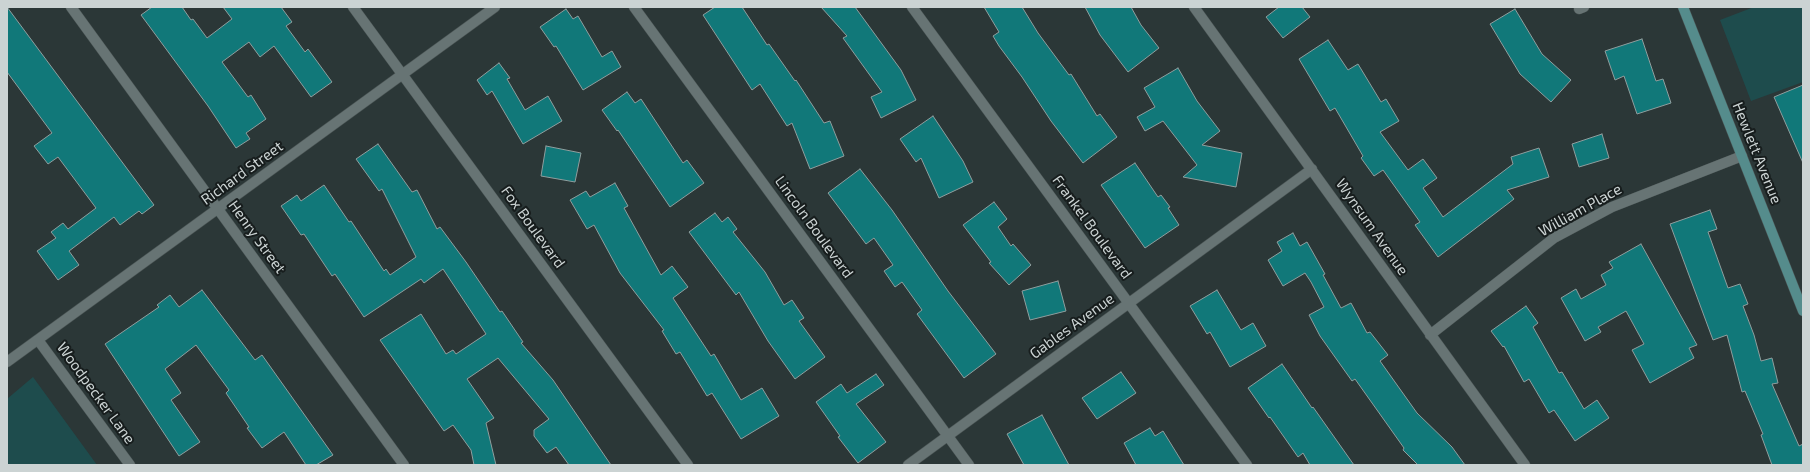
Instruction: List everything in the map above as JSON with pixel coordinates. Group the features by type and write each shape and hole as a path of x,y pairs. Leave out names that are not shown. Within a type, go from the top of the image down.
{"street":[{"name":"Henry Street","path":"71,7 404,465"},
{"name":"Fox Boulevard","path":"353,7 688,465"},
{"name":"Richard Street","path":"7,362 495,7"},
{"name":"Lincoln Boulevard","path":"634,7 969,465"},
{"name":"Frankel Boulevard","path":"912,7 1247,465"},
{"name":"Hewlett Avenue","path":"1683,7 1803,311"},
{"name":"Wynsum Avenue","path":"1199,9 1430,335 1525,465"},
{"name":"William Place","path":"1430,335 1554,238 1612,206 1742,156"},
{"name":"Gables Avenue","path":"908,465 1312,169"},
{"name":"Woodpecker Lane","path":"38,340 130,465"}],"shaded area":[{"path":"1754,7 1803,7 1803,82 1751,101 1720,20"},
{"path":"33,377 97,465 7,465 7,399"}],"building":[{"path":"7,7 154,205 142,214 139,211 120,225 114,217 69,251 79,265 58,280 37,251 56,238 51,232 63,223 68,229 96,208 58,157 48,164 34,146 52,133 7,72"},
{"path":"152,7 182,7 207,38 232,19 223,7 281,7 292,22 286,26 305,52 308,49 332,82 311,97 274,46 260,57 249,42 222,62 248,97 251,95 266,119 246,133 250,139 236,148 208,106 141,15"},
{"path":"715,7 742,7 767,45 769,44 795,81 796,80 824,123 830,121 844,156 810,169 792,123 787,126 760,84 752,90 703,15"},
{"path":"821,7 855,7 901,70 916,100 881,118 871,97 882,92 843,38 847,36"},
{"path":"984,7 1022,7 1038,33 1069,75 1071,74 1097,116 1100,114 1117,137 1083,163 1051,121 1022,77 999,46 993,36 999,32"},
{"path":"1085,7 1131,7 1141,25 1159,48 1128,72 1100,35"},
{"path":"1279,7 1302,7 1310,17 1283,38 1266,17"},
{"path":"566,9 573,19 578,16 602,57 612,51 621,67 583,90 556,46 554,47 540,27"},
{"path":"1515,9 1542,54 1571,80 1551,102 1520,74 1490,24"},
{"path":"1642,39 1656,81 1663,79 1671,103 1637,114 1624,76 1615,80 1605,51"},
{"path":"1328,40 1348,70 1358,64 1381,102 1386,99 1399,121 1380,132 1408,170 1423,159 1437,178 1423,188 1443,217 1513,164 1511,157 1539,148 1549,177 1507,190 1514,199 1438,257 1415,225 1420,222 1383,170 1374,176 1361,158 1363,156 1335,108 1330,111 1299,59"},
{"path":"499,63 510,78 507,79 525,110 548,96 562,121 523,144 492,91 487,95 477,80"},
{"path":"1178,68 1197,101 1220,131 1202,145 1242,153 1236,187 1183,177 1197,165 1163,121 1145,131 1137,117 1155,107 1144,88"},
{"path":"1803,85 1803,163 1774,97"},
{"path":"627,92 635,103 641,99 683,163 687,160 704,183 670,207 618,130 617,131 602,110"},
{"path":"933,116 963,161 973,182 939,198 921,158 916,162 900,139"},
{"path":"1602,134 1609,158 1579,167 1572,144"},
{"path":"378,144 412,192 417,190 437,229 440,227 500,312 502,311 523,342 521,343 553,380 611,465 569,465 556,447 547,453 534,436 534,430 549,419 498,358 467,379 494,418 486,423 496,465 474,465 471,450 453,425 444,431 380,340 421,314 446,354 453,350 456,354 486,334 443,269 424,283 421,279 364,317 335,274 332,276 304,234 301,235 281,206 297,195 301,201 324,185 349,222 351,221 384,271 386,269 390,275 416,257 382,189 379,191 356,159"},
{"path":"546,146 581,153 575,182 541,176"},
{"path":"1135,163 1158,197 1161,195 1170,207 1168,208 1179,225 1145,248 1101,185"},
{"path":"860,169 892,210 948,291 996,354 964,378 917,314 922,310 902,282 895,287 884,271 893,265 874,238 866,244 828,193"},
{"path":"615,183 628,206 624,208 661,275 672,266 688,287 673,298 711,356 714,354 741,400 762,388 779,416 741,439 712,393 707,396 680,352 676,354 662,331 664,330 620,273 594,225 587,229 570,200 586,191 590,197"},
{"path":"994,202 1007,219 998,227 1011,246 1013,244 1031,265 1009,285 989,263 991,262 963,225"},
{"path":"1710,210 1717,229 1708,232 1728,288 1740,284 1748,304 1743,306 1754,335 1761,361 1772,358 1778,383 1772,384 1799,446 1803,444 1803,465 1772,465 1761,435 1763,434 1745,391 1742,392 1727,335 1713,340 1670,224"},
{"path":"715,213 722,222 728,217 737,229 733,232 765,272 784,305 792,300 804,318 799,321 825,357 795,379 768,341 739,292 736,295 689,232"},
{"path":"1293,233 1300,246 1307,242 1325,274 1323,275 1341,308 1351,303 1367,333 1370,332 1388,355 1380,361 1417,413 1452,447 1465,465 1418,465 1403,450 1404,448 1355,379 1352,381 1320,336 1309,315 1324,307 1305,273 1283,286 1268,260 1282,251 1277,242"},
{"path":"1641,244 1697,345 1689,348 1694,358 1650,383 1632,350 1644,344 1626,311 1598,327 1601,332 1585,341 1561,298 1576,289 1581,299 1606,285 1601,275 1613,268 1609,262"},
{"path":"1058,281 1066,311 1030,320 1022,291"},
{"path":"202,290 255,360 262,355 333,455 316,465 306,465 284,432 262,448 247,428 249,427 226,393 229,390 196,345 165,369 181,393 171,400 200,442 179,456 105,344 159,307 157,305 170,295 179,307"},
{"path":"1217,290 1241,330 1253,323 1266,346 1230,367 1210,332 1207,334 1190,306"},
{"path":"1526,306 1538,323 1533,327 1559,373 1562,372 1584,409 1597,400 1609,418 1575,441 1554,410 1549,413 1529,379 1524,382 1504,346 1503,347 1491,331"},
{"path":"1282,364 1354,465 1310,465 1303,453 1298,457 1270,417 1269,418 1248,388"},
{"path":"1121,372 1136,393 1097,419 1082,398"},
{"path":"876,374 884,385 856,404 886,442 858,463 838,437 840,436 816,402 841,384 847,393"},
{"path":"1042,415 1069,465 1024,465 1007,434"},
{"path":"1150,428 1155,436 1163,431 1184,465 1136,465 1124,443"}]}
